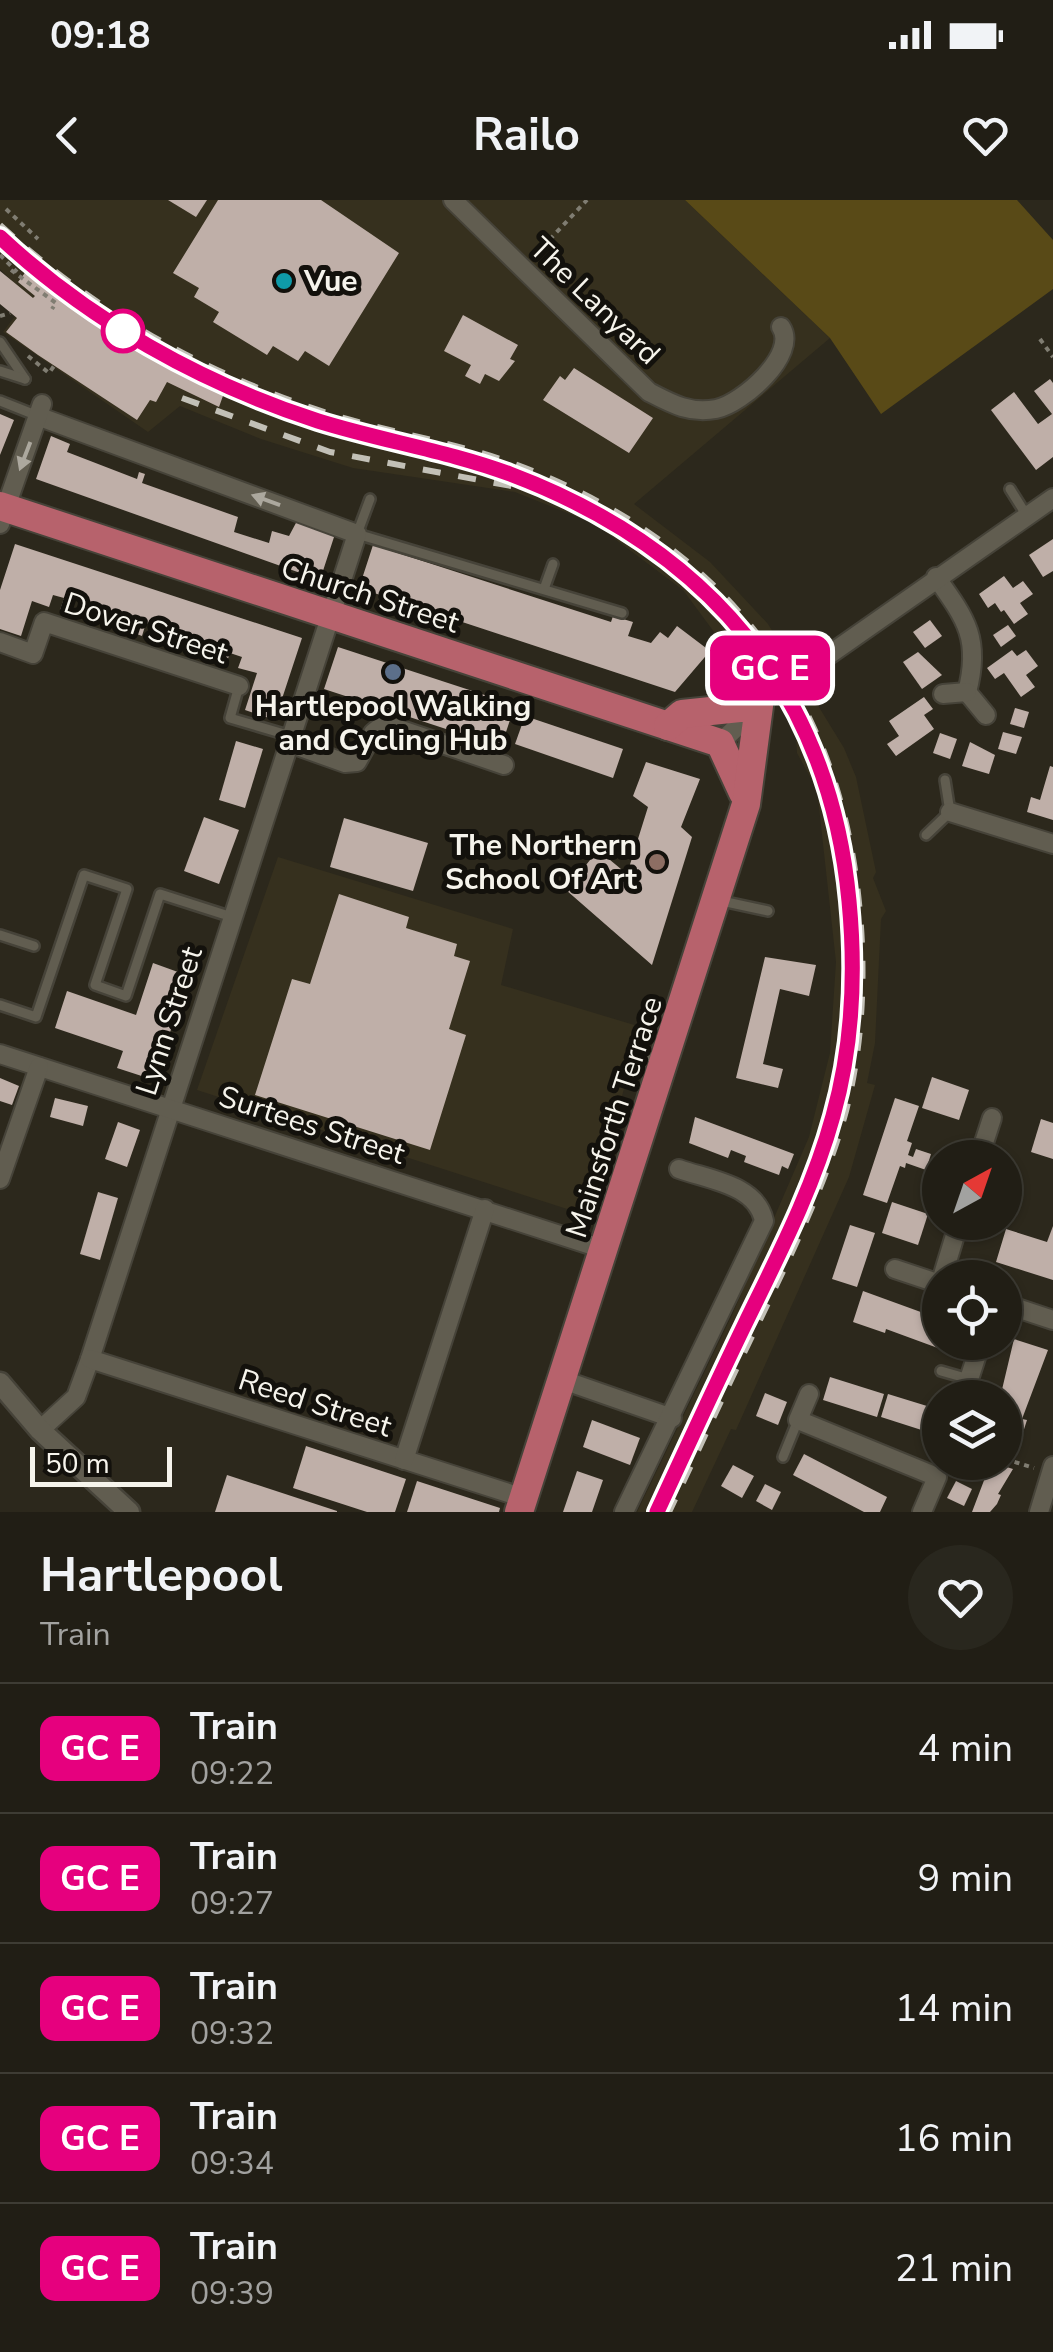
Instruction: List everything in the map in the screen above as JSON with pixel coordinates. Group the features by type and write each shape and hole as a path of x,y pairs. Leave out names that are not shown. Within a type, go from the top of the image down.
{"main road":[{"name":"Church Street","path":"2,513 720,743"},
{"path":"668,726 682,714 759,706"},
{"name":"Mainsforth Terrace","path":"522,1505 668,1061 746,804 759,706"},
{"path":"720,743 746,804"}],"street":[{"name":"The Lanyard","path":"452,200 649,392 683,409 718,409 741,399 785,352 786,335 782,327"},
{"path":"2,513 41,411 357,534"},
{"path":"720,743 759,706 936,577 1053,498"},
{"name":"Lynn Street","path":"40,1430 76,1396 90,1358 357,534"},
{"path":"936,577 970,631 975,652 967,692"},
{"name":"Dover Street","path":"0,642 33,654 44,622 239,686"},
{"path":"943,694 967,692"},
{"path":"967,692 986,715"},
{"path":"290,740 345,763 357,762 372,733 384,724 504,765"},
{"path":"950,812 1050,850"},
{"name":"Surtees Street","path":"0,1054 606,1250"},
{"path":"0,1178 39,1067"},
{"path":"985,1140 992,1118"},
{"path":"624,1512 764,1221 761,1206 747,1192 679,1169"},
{"path":"404,1460 485,1210"},
{"path":"895,1269 922,1277"},
{"path":"1022,1310 1053,1320"},
{"name":"Reed Street","path":"90,1358 404,1460 522,1505"},
{"path":"563,1380 672,1418"},
{"path":"0,1383 40,1430 128,1512"},
{"path":"809,1394 798,1420 922,1464"},
{"path":"1039,1512 1053,1466"},
{"path":"922,1512 936,1480"}],"lane":[{"path":"0,342 25,379 0,371"},
{"path":"0,400 41,411"},
{"path":"1010,489 1027,516"},
{"path":"370,499 357,534 622,614"},
{"path":"544,588 553,564"},
{"path":"239,686 230,718 290,740"},
{"path":"926,835 950,812 945,780"},
{"path":"0,1004 36,1017 84,875 127,889 95,985 126,996 160,894 232,917"},
{"path":"715,900 768,912"},
{"path":"0,934 34,946"},
{"path":"638,1054 668,1061"},
{"path":"941,1370 955,1380"},
{"path":"782,1457 798,1420"}],"path":[{"path":"529,261 587,200"},
{"path":"5,217 10,213 6,209 38,238"},
{"path":"0,255 19,276"},
{"path":"11,270 56,303 52,309"},
{"path":"0,316 10,313"},
{"path":"1040,339 1053,356"},
{"path":"1022,1464 1034,1468"}],"shaded area":[{"path":"0,200 685,200 830,338 634,504 710,562 768,624 844,748 856,777 876,872 873,878 886,911 881,919 875,1043 867,1083 875,1085 849,1177 736,1430 731,1429 692,1512 637,1512 733,1313 809,1137 830,1053 836,962 817,789 797,753 796,735 783,706 763,680 754,686 683,590 595,524 515,492 353,468 261,439 180,406 148,432 3,332 29,298 0,269"},
{"path":"685,200 1017,200 1053,240 1053,289 881,414 830,338"},
{"path":"278,857 513,929 501,985 641,1027 589,1216 197,1090"}],"building":[{"path":"168,200 207,200 196,217"},
{"name":"Vue","path":"218,200 321,200 399,253 329,366 305,351 298,361 273,346 267,355 213,322 219,312 194,297 199,288 173,273"},
{"path":"27,270 135,348 224,393 219,407 167,382 156,402 150,400 137,420 38,355 6,332 17,318 0,304 0,271 35,296 18,282"},
{"path":"463,315 518,345 510,359 515,361 499,381 485,374 480,384 465,376 471,365 444,351"},
{"path":"574,368 653,418 629,453 543,400 560,376 565,380"},
{"path":"1050,379 1053,383 1053,457 1036,470 991,410 1014,392 1038,424 1052,414 1034,391"},
{"path":"0,414 14,420 0,455"},
{"path":"51,436 70,444 67,452 137,479 139,472 145,474 142,483 238,517 234,532 269,543 272,531 289,536 297,521 335,534 320,580 36,479"},
{"path":"1053,539 1053,571 1043,577 1029,555"},
{"path":"15,544 302,638 275,720 245,710 257,673 238,668 242,657 230,653 226,664 158,641 162,629 146,623 142,636 126,630 130,618 101,608 98,620 90,618 94,606 75,599 71,614 60,610 64,598 53,595 49,607 32,601 21,636 0,629 0,590"},
{"path":"373,545 611,622 613,616 633,622 628,636 651,643 660,632 668,638 677,626 710,651 675,692 359,588"},
{"path":"1004,576 1013,588 1023,581 1033,594 1020,603 1028,614 1014,624 995,603 988,608 979,594"},
{"path":"930,620 942,636 925,648 913,632"},
{"path":"1008,625 1016,636 1001,647 993,635"},
{"path":"338,647 515,705 501,747 324,689"},
{"path":"1012,650 1017,656 1026,650 1038,666 1026,675 1035,687 1021,697 1004,673 995,679 987,668"},
{"path":"918,652 942,675 922,689 903,662"},
{"path":"924,697 933,709 924,715 934,729 896,756 887,744 899,736 889,721"},
{"path":"1015,708 1029,712 1024,728 1010,724"},
{"path":"525,716 623,749 613,778 515,744"},
{"path":"1003,732 1022,737 1016,754 998,749"},
{"path":"940,733 957,739 950,759 933,753"},
{"path":"236,741 263,749 245,808 219,800"},
{"path":"970,742 995,755 989,774 962,766"},
{"name":"The Northern School Of Art","path":"646,762 700,779 681,827 692,837 652,965 566,890 598,850 627,874 648,807 633,796"},
{"path":"1050,766 1053,820 1027,812 1031,797 1040,800"},
{"path":"204,817 239,830 219,884 184,871"},
{"path":"344,818 428,843 413,891 330,867"},
{"path":"339,894 409,917 406,928 457,944 454,956 470,961 449,1029 466,1035 430,1150 255,1095 292,979 310,984"},
{"path":"765,957 816,965 809,996 780,989 763,1064 783,1069 778,1088 736,1078"},
{"path":"153,963 189,976 154,1080 117,1068 123,1051 55,1028 67,991 136,1015"},
{"path":"932,1077 969,1090 959,1120 922,1108"},
{"path":"0,1078 19,1086 12,1105 0,1101"},
{"path":"55,1098 88,1106 83,1126 50,1117"},
{"path":"895,1098 919,1106 907,1141 912,1143 908,1155 913,1157 916,1149 922,1151 922,1169 906,1163 905,1168 900,1166 887,1203 863,1195"},
{"path":"695,1117 794,1154 788,1169 782,1166 779,1175 744,1162 746,1156 731,1150 728,1158 689,1143"},
{"path":"1041,1119 1053,1123 1053,1159 1031,1152"},
{"path":"118,1122 140,1130 127,1167 105,1159"},
{"path":"98,1192 118,1198 100,1260 80,1254"},
{"path":"892,1202 922,1212 918,1245 882,1233"},
{"path":"850,1225 875,1233 857,1287 832,1279"},
{"path":"1053,1226 1053,1280 1022,1270 1022,1260 997,1260 1003,1240 1022,1240 1022,1234 1047,1242"},
{"path":"863,1291 922,1312 922,1342 886,1329 885,1333 853,1322"},
{"path":"1022,1342 1048,1350 1022,1419 1022,1380 1004,1380 1009,1360 1022,1360"},
{"path":"830,1377 884,1394 877,1417 823,1400"},
{"path":"765,1393 787,1402 778,1425 756,1416"},
{"path":"888,1394 922,1404 922,1430 881,1417"},
{"path":"592,1420 640,1438 630,1465 583,1447"},
{"path":"306,1446 406,1479 395,1512 367,1512 293,1488"},
{"path":"804,1454 887,1497 880,1512 864,1512 793,1475"},
{"path":"733,1465 754,1476 742,1498 721,1486"},
{"path":"577,1471 603,1480 592,1512 563,1512"},
{"path":"227,1475 337,1511 337,1512 215,1512"},
{"path":"984,1480 1006,1480 990,1512 972,1512"},
{"path":"417,1481 500,1508 499,1512 407,1512"},
{"path":"956,1481 972,1489 964,1506 947,1498"},
{"path":"765,1484 781,1492 772,1510 756,1501"}],"railway":[{"path":"0,225 38,258 119,316 206,365 347,419 506,461 579,492 645,530 703,575 752,627 792,686 824,752 846,824 859,903 862,955 856,1060 838,1139 818,1192 669,1512"},
{"path":"182,398 330,452 559,495"}],"train":[{"path":"0,237 88,308 197,372 320,422 507,473 617,522 701,585 748,636 783,686 822,772 847,881 853,973 844,1073 826,1143 781,1254 657,1512"}],"place":[{"name":"Vue","path":"284,281"},
{"name":"Hartlepool Walking and Cycling Hub","path":"393,672"},
{"name":"The Northern School Of Art","path":"657,862"}]}
